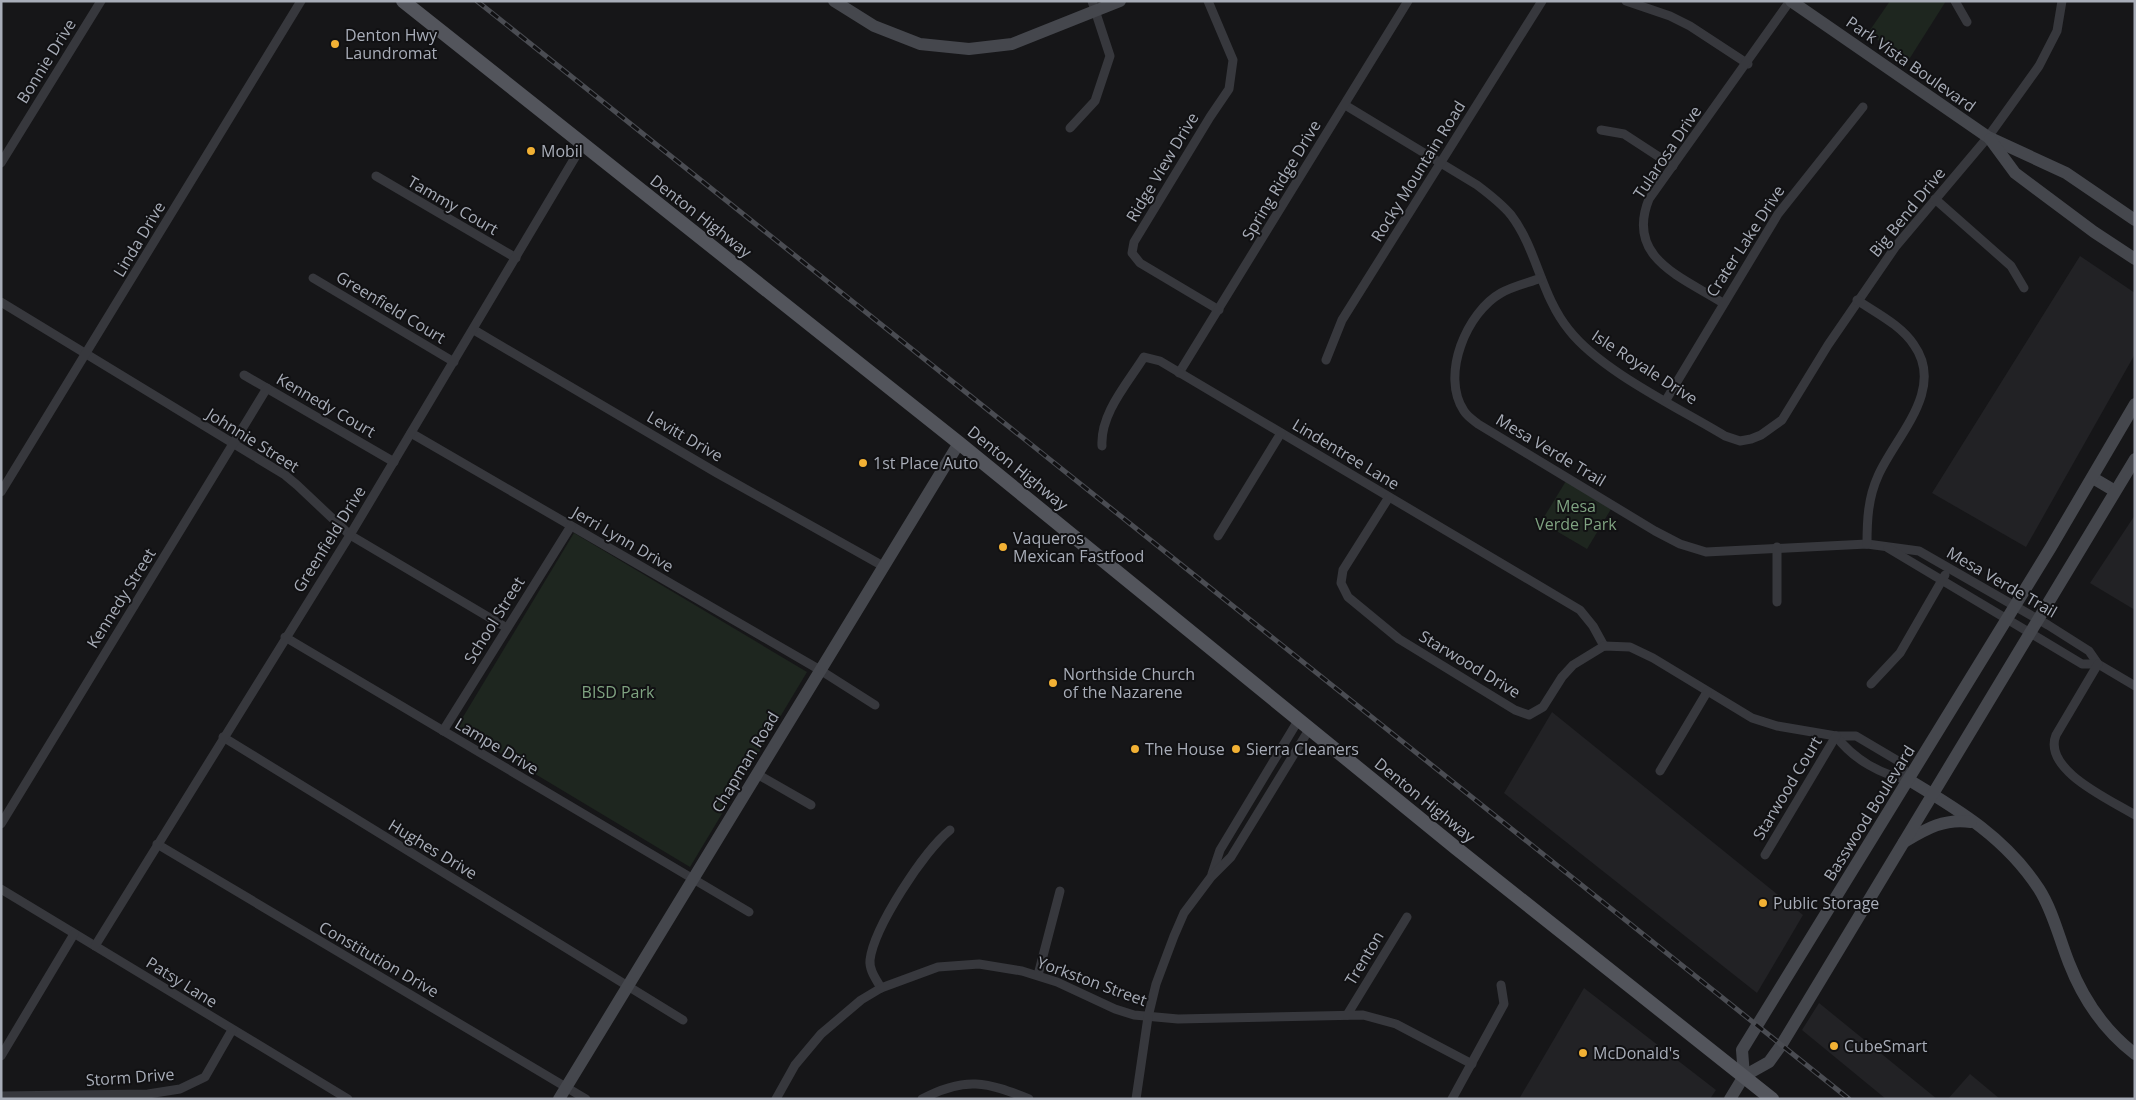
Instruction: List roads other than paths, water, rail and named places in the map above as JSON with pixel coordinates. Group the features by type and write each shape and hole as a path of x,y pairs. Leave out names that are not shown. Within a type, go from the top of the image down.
{"main road":[{"name":"Denton Highway","path":"403,1 959,443 1305,723 1456,848 1772,1099"}],"street":[{"name":"Bonnie Drive","path":"1,163 101,1"},
{"name":"Linda Drive","path":"1,492 302,1"},
{"path":"834,1 874,26 920,44 969,49 1012,44 1094,6 1120,1"},
{"name":"Ridge View Drive","path":"1208,1 1233,60 1229,89 1134,242 1132,252 1140,263 1219,310"},
{"path":"1397,1 1407,4"},
{"name":"Rocky Mountain Road","path":"1326,360 1342,320 1542,1"},
{"path":"1626,1 1670,16 1690,26 1748,64"},
{"name":"Tularosa Drive","path":"1723,303 1660,262 1648,249 1642,227 1643,215 1650,200 1673,166 1748,64 1791,1"},
{"name":"Park Vista Boulevard","path":"1791,1 1988,137 2066,173 2135,220"},
{"path":"1956,1 1967,22"},
{"name":"Big Bend Drive","path":"1762,435 1782,420 1857,300 1896,246 1988,137 2049,50 2057,31 2062,1"},
{"name":"Spring Ridge Drive","path":"1179,373 1407,4"},
{"path":"1070,128 1095,101 1110,56 1094,6"},
{"name":"Isle Royale Drive","path":"1345,105 1477,185 1511,215 1520,230 1554,309 1580,342 1627,377 1725,436 1740,441 1762,435"},
{"name":"Crater Lake Drive","path":"1666,400 1778,214 1863,107"},
{"path":"1601,130 1624,134 1673,166"},
{"name":"Park Vista Boulevard","path":"1988,137 2015,173 2087,227 2135,259"},
{"name":"Greenfield Drive","path":"95,946 350,535 474,330 583,144"},
{"name":"Tammy Court","path":"376,176 516,258"},
{"path":"1935,199 2011,266 2024,288"},
{"name":"Greenfield Court","path":"313,278 454,362"},
{"name":"Mesa Verde Trail","path":"1541,278 1501,292 1493,298 1471,326 1458,353 1455,365 1455,382 1463,410 1478,424 1680,544 1706,552 1867,544 1919,551 2038,619 2089,651 2098,664 2135,686"},
{"path":"1857,300 1907,336 1921,357 1924,376 1917,408 1884,465 1872,490 1867,513 1867,544"},
{"name":"Johnnie Street","path":"1,302 297,485 350,535 507,628"},
{"name":"Levitt Drive","path":"474,330 717,473 883,566"},
{"name":"Lindentree Lane","path":"1102,446 1101,432 1108,415 1144,358 1160,361 1580,610 1593,626 1604,646"},
{"name":"Kennedy Court","path":"244,374 394,462"},
{"name":"Kennedy Street","path":"1,824 267,388"},
{"name":"Basswood Boulevard","path":"1744,1076 1742,1050 2093,478 2135,404"},
{"name":"Jerri Lynn Drive","path":"412,433 820,670 876,705"},
{"path":"1218,536 1281,433"},
{"name":"Chapman Road","path":"559,1099 959,443"},
{"path":"1730,1099 1744,1076 1769,1062 1782,1044 2135,459"},
{"path":"2093,478 2115,491"},
{"name":"Starwood Drive","path":"1388,497 1343,570 1341,583 1348,597 1400,639 1515,710 1529,715 1544,707 1562,677 1573,665 1604,646"},
{"name":"School Street","path":"442,730 571,526"},
{"name":"Mesa Verde Trail","path":"1882,545 2082,664 2098,664"},
{"path":"1777,547 1777,602"},
{"path":"1871,684 1900,653 1950,569"},
{"name":"Lampe Drive","path":"285,637 692,880 750,912"},
{"path":"1604,646 1630,648 1653,658 1752,718 1777,726 1836,736 1856,736 1900,762 1909,780"},
{"path":"2098,664 2056,734 2053,742 2054,750 2058,760 2070,774 2135,815"},
{"path":"1660,770 1707,692"},
{"path":"1211,877 1220,850 1250,801 1305,723"},
{"path":"1136,1099 1148,1017 1156,984 1184,913 1211,877 1231,857 1261,808 1305,723"},
{"path":"1836,736 1847,752 1890,777 1909,780 1989,831 2015,858 2039,890 2056,926 2069,964 2089,1003 2111,1033 2135,1054"},
{"name":"Starwood Court","path":"1765,855 1836,736"},
{"name":"Hughes Drive","path":"223,737 683,1020"},
{"path":"757,774 811,805"},
{"path":"1250,801 1261,808"},
{"path":"1902,843 1929,827 1948,821 1975,822"},
{"path":"881,988 871,970 870,961 884,923 930,848 950,830"},
{"name":"Constitution Drive","path":"157,844 586,1099"},
{"name":"Patsy Lane","path":"1,890 348,1099"},
{"path":"1038,975 1060,891"},
{"name":"Trenton","path":"1347,1014 1406,917"},
{"path":"1,1056 74,934"},
{"name":"Yorkston Street","path":"776,1099 795,1065 820,1034 861,1000 881,988 919,972 960,964 979,964 1038,975 1115,1009 1148,1017 1178,1019 1363,1015 1396,1024 1472,1064"},
{"path":"1452,1099 1504,1004 1501,985"},
{"name":"Storm Drive","path":"1,1096 148,1094 180,1090 205,1076 213,1066 232,1030"},
{"path":"922,1099 952,1087 974,1084 996,1086 1029,1099"}],"railway":[{"path":"477,1 1849,1099"}],"place":[{"name":"Denton Hwy Laundromat","path":"335,44"},
{"name":"Mobil","path":"531,151"},
{"name":"1st Place Auto","path":"863,463"},
{"name":"Vaqueros Mexican Fastfood","path":"1003,547"},
{"name":"Northside Church of the Nazarene","path":"1053,683"},
{"name":"The House","path":"1135,749"},
{"name":"Sierra Cleaners","path":"1236,749"},
{"name":"Public Storage","path":"1763,903"},
{"name":"CubeSmart","path":"1834,1046"},
{"name":"McDonald's","path":"1583,1053"}],"park label":[{"name":"Mesa Verde Park","path":"1576,515"},
{"name":"BISD Park","path":"618,692"}]}
